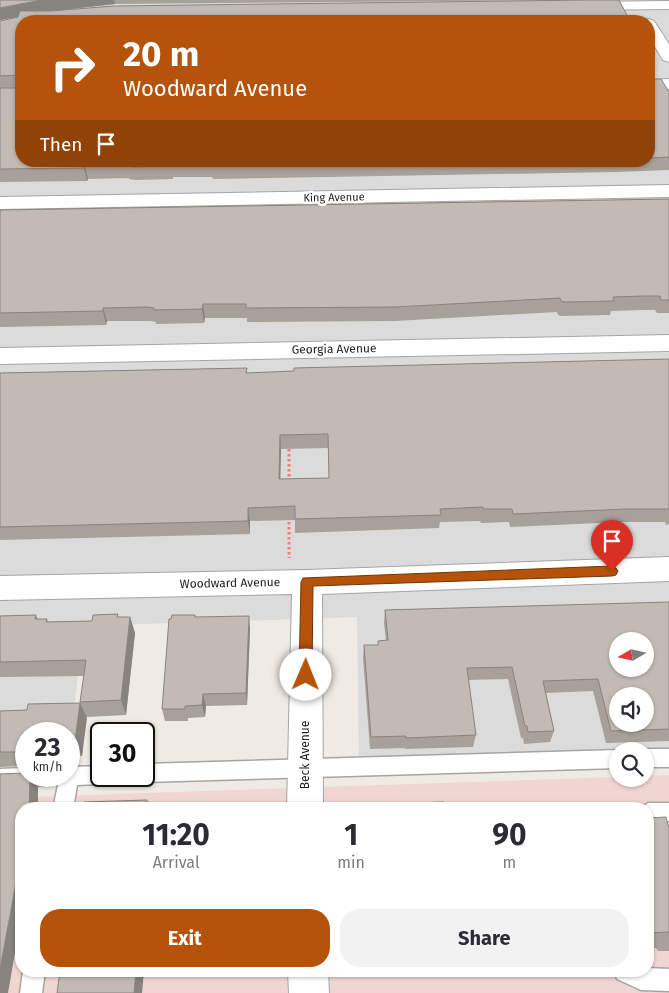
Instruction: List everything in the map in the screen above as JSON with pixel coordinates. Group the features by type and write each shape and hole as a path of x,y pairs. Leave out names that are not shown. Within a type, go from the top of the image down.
{"street":[{"path":"637,5 643,15"},
{"path":"568,6 669,5"},
{"path":"655,34 669,57"},
{"path":"655,85 669,84"},
{"name":"King Avenue","path":"0,203 669,191"},
{"name":"Georgia Avenue","path":"0,356 669,343"},
{"name":"Woodward Avenue","path":"0,588 307,582 669,569"},
{"name":"Beck Avenue","path":"305,802 307,582"},
{"path":"308,977 308,993"}],"lane":[{"path":"654,758 669,758"},
{"path":"155,774 609,759"},
{"path":"0,778 15,777"},
{"path":"64,802 67,787"},
{"path":"654,813 669,812"},
{"path":"31,993 33,977"},
{"path":"637,977 641,979 669,980"}],"shaded area":[{"path":"0,0 669,0 669,753 654,752 654,742 609,742 609,752 359,767 357,617 84,626 72,722 15,722 15,766 0,767"},
{"path":"669,775 669,993 0,993 0,798 609,777 609,787 654,787 654,776"}],"building":[{"path":"0,0 42,0 0,8"},
{"path":"619,0 627,15 19,15 20,11 51,11 113,6"},
{"path":"15,18 15,75 0,76 0,21"},
{"path":"655,79 661,79 669,92 669,157 655,158"},
{"path":"0,88 15,88 15,167 84,168 0,169"},
{"path":"669,199 669,300 661,300 660,296 644,296 613,297 614,301 564,302 560,298 396,307 246,308 246,304 203,304 202,309 154,310 154,308 147,307 103,308 103,311 0,313 0,210"},
{"path":"669,359 669,509 513,514 512,509 483,509 483,507 440,509 441,515 295,519 295,506 248,508 248,521 0,527 0,373 247,368 246,373 294,371 294,368","holes":["328,434 329,478 279,479 280,435"]},
{"path":"669,602 669,729 654,730 654,687 609,687 609,723 598,679 543,681 554,731 528,732 512,667 467,668 476,735 406,738 406,736 371,737 364,645 378,645 378,641 388,640 385,610"},
{"path":"118,614 117,617 130,617 121,700 80,702 86,660 0,662 0,616 36,615 35,619 47,619 46,622 92,621 93,615"},
{"path":"172,615 195,615 195,617 249,616 246,693 203,694 202,705 185,706 185,709 162,709 169,619 171,619"},
{"path":"80,703 78,722 15,722 15,752 0,752 0,711 27,710 28,704"},
{"path":"15,773 15,787 30,787 29,802 15,802 15,888 0,969 0,774"},
{"path":"147,800 147,802 84,802"},
{"path":"666,817 669,829 669,932 654,933 654,818"},
{"path":"59,977 135,977 134,993 57,993"}],"route":[{"path":"306,675 307,582 612,571"}]}
